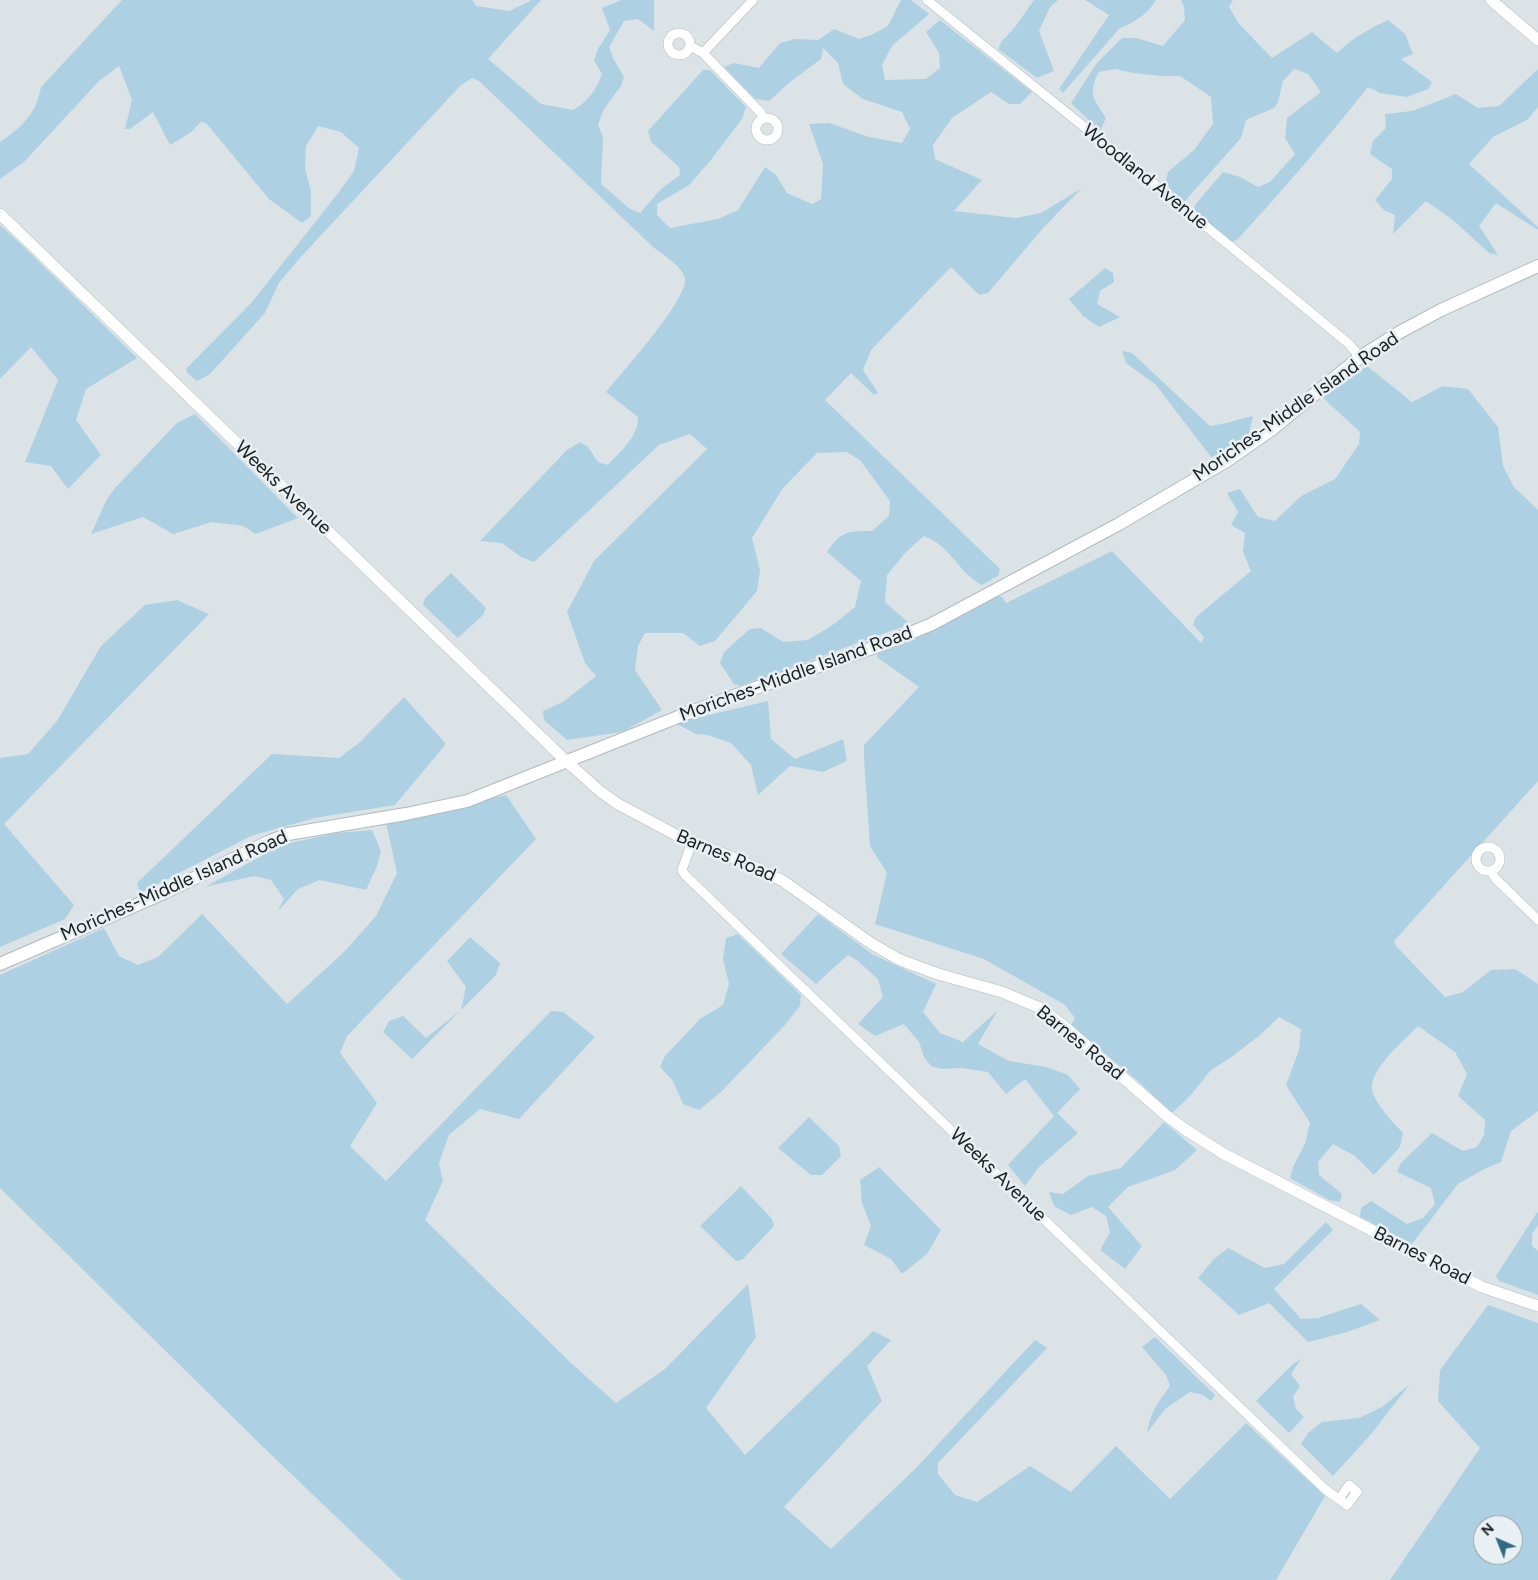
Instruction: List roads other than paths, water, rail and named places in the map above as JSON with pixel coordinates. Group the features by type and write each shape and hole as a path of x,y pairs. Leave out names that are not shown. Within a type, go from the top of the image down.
{"main road":[{"name":"Moriches-Middle Island Road","path":"0,964 164,893 288,834 406,814 467,801 688,713 884,644 940,620 1119,524 1228,460 1271,430 1360,357 1400,332 1441,310 1538,266"}],"street":[{"path":"702,53 753,0"},
{"name":"Woodland Avenue","path":"927,0 1291,296 1349,344 1360,357"},
{"path":"1491,0 1538,40"},
{"path":"690,46 702,53 761,113 763,119"},
{"name":"Weeks Avenue","path":"0,214 567,762"},
{"name":"Barnes Road","path":"567,762 601,792 618,804 692,842 750,865 783,881 862,938 900,960 938,974 1002,992 1040,1008 1065,1027 1167,1116 1224,1154 1482,1287 1538,1306"},
{"name":"Weeks Avenue","path":"692,842 682,870 685,875 1326,1490 1339,1499"},
{"path":"1491,871 1495,878 1538,920"}]}
